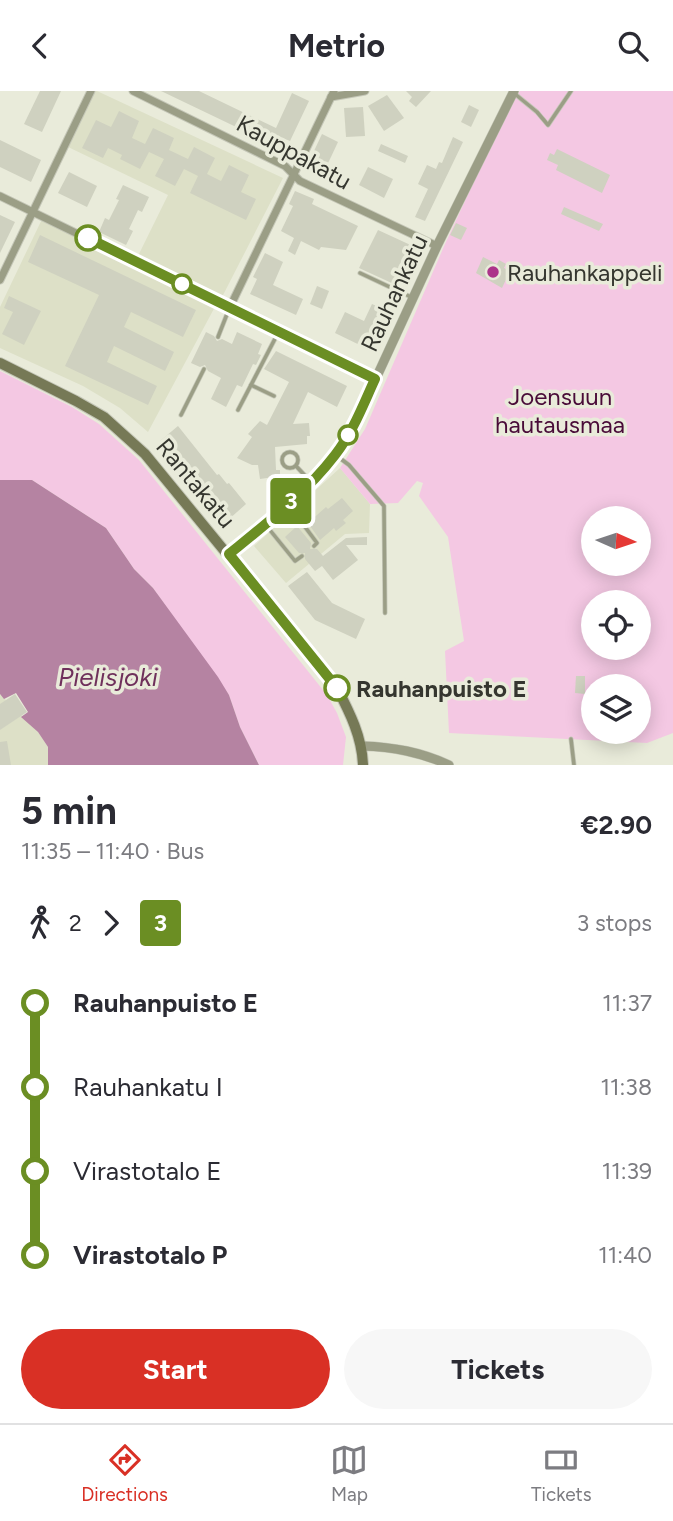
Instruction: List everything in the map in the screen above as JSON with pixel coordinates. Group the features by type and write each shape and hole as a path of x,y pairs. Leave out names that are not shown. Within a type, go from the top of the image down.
{"main road":[{"name":"Rantakatu","path":"0,363 76,401 119,429 145,454 337,688 362,746 363,765"}],"street":[{"path":"0,280 91,91"},
{"name":"Kauppakatu","path":"133,91 285,166 300,181 436,246"},
{"path":"230,307 333,94 365,91"},
{"name":"Rauhankatu","path":"229,554 311,482 335,455 354,426 436,246 514,92"},
{"path":"0,196 375,379"},
{"path":"362,746 399,748 449,765"}],"lane":[{"path":"514,92 548,125 571,91"},
{"path":"360,273 413,298"},
{"path":"218,337 230,307"},
{"path":"238,410 279,331"},
{"path":"181,415 204,369"},
{"path":"251,385 274,396"},
{"path":"291,452 296,454 296,466 288,468 284,465 284,455 291,452"},
{"path":"335,455 349,465 384,506 385,613"},
{"path":"296,466 311,482"},
{"path":"288,504 300,527 321,548"},
{"path":"265,524 295,561 302,556"},
{"path":"280,544 287,538"},
{"path":"285,549 292,544"},
{"path":"291,556 297,550"},
{"path":"571,739 574,765"}],"shaded area":[{"path":"93,91 283,178 148,432 120,408 83,386 0,348 0,307 44,215 136,260 168,195 66,146"},
{"path":"340,468 370,504 369,533 345,534 286,583 254,546"},
{"path":"0,694 38,732 48,747 48,765 0,765"}],"green space":[{"name":"Joensuun hautausmaa","path":"520,91 673,91 673,733 651,741 651,674 581,674 581,740 449,733 445,651 464,641 448,537 419,496 423,483 417,481 398,503 370,504 340,468 365,429 445,244 512,100"},
{"path":"0,371 72,407 99,424 139,460 327,695 346,737 343,765 259,765 240,727 229,695 153,588 134,569 106,528 32,480 0,480"}],"water":[{"name":"Pielisjoki","path":"0,480 32,480 106,528 134,569 153,588 218,677 229,695 240,727 259,765 48,765 48,747 38,732 21,717 28,712 16,693 4,699 0,694"}],"building":[{"path":"40,91 61,91 42,132 24,124"},
{"path":"161,91 199,91 276,128 292,93 309,101 290,141 280,137 276,146"},
{"path":"406,91 431,91 416,107 409,101 412,97"},
{"path":"387,95 404,118 384,131 368,106"},
{"path":"469,105 479,110 471,127 461,122"},
{"path":"363,107 365,136 346,137 344,108"},
{"path":"119,111 139,121 132,138 145,144 153,128 174,138 169,150 188,159 194,147 215,158 207,174 221,181 229,165 249,175 241,192 256,199 246,220 190,193 198,176 184,169 175,186 155,176 164,159 149,152 140,169 120,159 122,155 108,148 103,158 82,148 96,120 111,127"},
{"path":"322,134 338,142 322,176 306,168"},
{"path":"453,137 463,142 425,221 415,217 428,189 418,184 427,165 436,169 439,162 442,163"},
{"path":"0,140 41,160 31,182 0,167"},
{"path":"381,144 408,156 405,163 378,151"},
{"path":"557,149 610,175 602,193 556,170 558,165 547,160 550,153 554,155"},
{"path":"368,167 393,179 384,198 359,185"},
{"path":"69,172 97,186 87,207 58,193"},
{"path":"123,185 149,197 142,212 138,210 129,229 133,231 126,245 99,232 105,218 109,220"},
{"path":"295,191 314,199 312,204 358,226 346,250 321,247 319,250 301,241 295,255 288,251 294,238 281,231 293,206 289,204"},
{"path":"564,207 603,224 599,231 561,214"},
{"path":"0,215 15,222 0,253"},
{"path":"456,223 467,228 461,240 450,235"},
{"path":"378,230 417,248 405,274 402,272 396,285 359,268"},
{"path":"40,235 196,310 183,337 131,312 124,327 174,352 165,371 114,346 107,362 157,386 148,405 65,366 99,295 28,262"},
{"path":"265,253 283,262 273,285 303,299 296,315 250,294 257,279 253,277"},
{"name":"Rauhankappeli","path":"483,257 497,264 499,260 506,264 504,268 510,271 502,288 476,273"},
{"path":"317,286 329,291 322,309 310,304"},
{"path":"9,296 41,311 24,345 2,334 13,312 4,308"},
{"path":"372,304 388,311 370,350 335,333 345,312 364,321"},
{"path":"206,332 217,341 222,339 232,344 237,332 262,344 256,365 253,364 242,387 237,385 226,407 211,399 221,378 208,371 205,365 200,367 191,363"},
{"path":"276,351 347,386 337,407 308,392 293,424 309,423 310,436 307,436 307,444 275,447 276,470 280,470 280,476 260,479 258,465 237,458 252,437 248,434 260,421 267,425 289,382 264,369"},
{"path":"178,426 217,475 229,483 246,504 228,520 225,520 212,499 209,501 203,495 160,441"},
{"path":"342,498 353,511 343,520 346,523 336,531 334,528 320,540 308,523 326,507 328,509"},
{"path":"297,526 311,543 310,549 317,549 323,556 346,538 367,537 367,545 346,545 358,560 333,580 322,566 315,571 305,559 305,553 299,553 285,537"},
{"path":"307,572 332,603 365,619 356,639 315,620 288,586"},
{"path":"576,676 581,676 581,694 575,693"},
{"path":"15,694 27,712 0,730 0,704"},
{"path":"7,741 11,765 0,765 0,742"}],"bus line":[{"name":"3","path":"88,238 375,379 354,426 335,455 288,504 229,554 337,688"}],"place":[{"name":"Rauhankappeli","path":"493,272"},
{"name":"Rauhanpuisto E","path":"337,688"}]}
